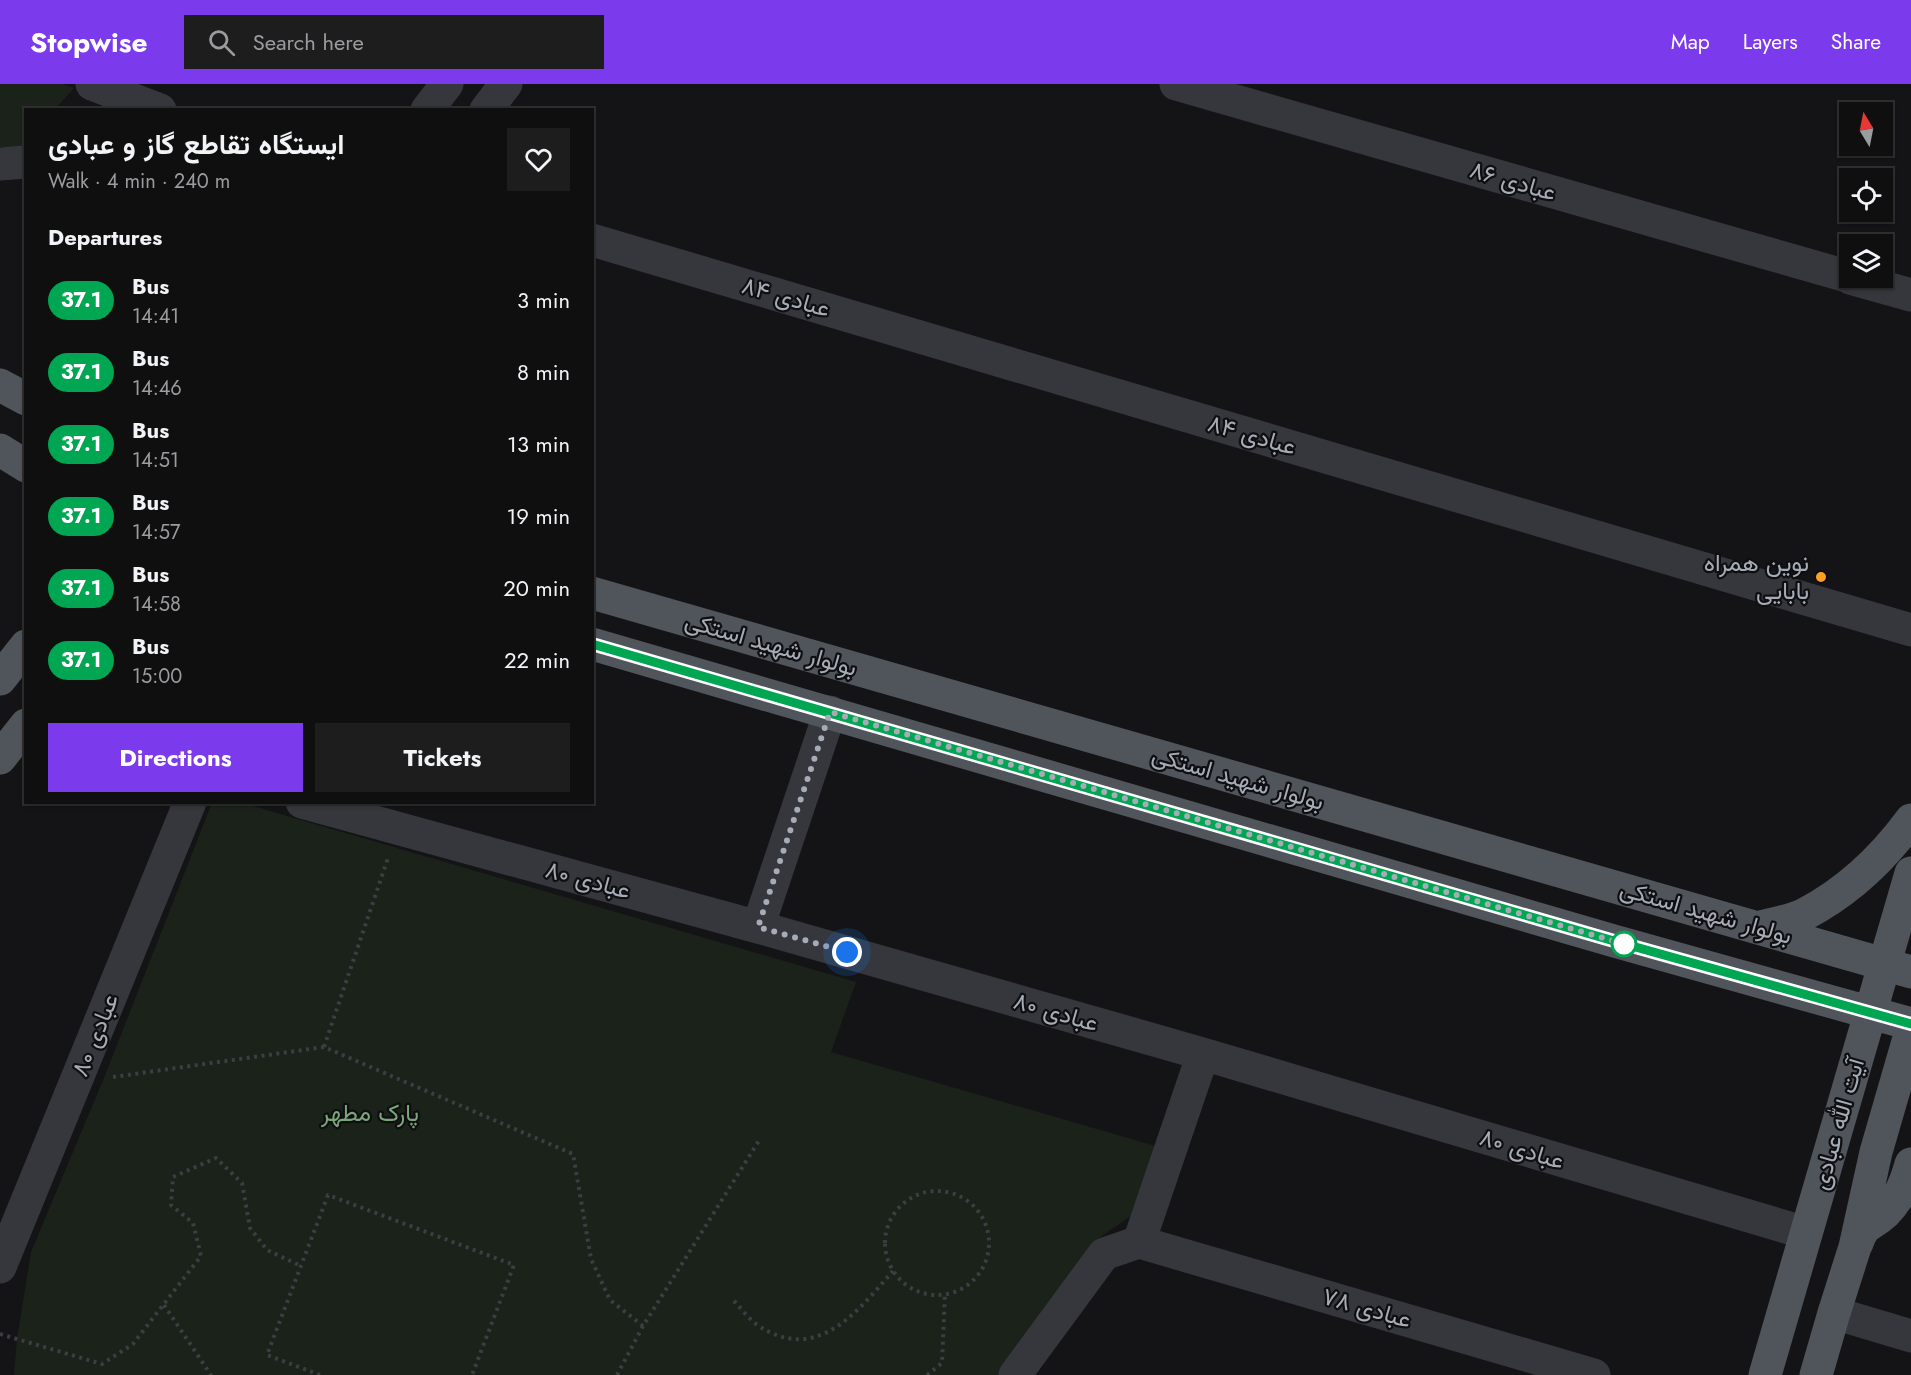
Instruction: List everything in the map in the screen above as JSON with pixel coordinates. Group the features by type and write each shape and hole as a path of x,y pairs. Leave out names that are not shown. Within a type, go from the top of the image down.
{"main road":[{"path":"0,385 24,398"},
{"path":"0,450 24,465"},
{"name":"بولوار شهید استکی","path":"594,594 1898,968"},
{"name":"بولوار شهید استکی","path":"594,645 1810,998 1911,1024"},
{"path":"0,679 24,649"},
{"path":"0,758 24,728"},
{"path":"1761,927 1803,915 1846,889 1895,842 1911,820"},
{"name":"آیت الله عبادی","path":"1765,1375 1870,1012 1898,968 1911,873"},
{"name":"آیت الله عبادی","path":"1816,1375 1855,1247 1876,1152 1911,1031"},
{"path":"1855,1247 1862,1229 1884,1214 1902,1192 1911,1164"}],"street":[{"path":"92,84 144,101"},
{"path":"429,108 447,84"},
{"path":"488,108 506,84"},
{"name":"عبادی ۸۶","path":"1176,84 1839,274"},
{"path":"0,164 24,162"},
{"name":"عبادی ۸۴","path":"594,241 1911,630"},
{"name":"عبادی ۸۶","path":"1887,288 1911,295"},
{"path":"758,927 830,712"},
{"name":"عبادی ۸۰","path":"0,1267 189,804"},
{"name":"عبادی ۸۰","path":"309,804 758,927 1203,1054 1806,1233"},
{"path":"1015,1375 1104,1254 1139,1242 1203,1054"},
{"name":"عبادی ۷۸","path":"1139,1242 1594,1375"},
{"path":"1834,1313 1911,1336"}],"path":[{"path":"324,1047 398,829"},
{"path":"76,1081 324,1047 573,1154 591,1259 610,1300 643,1326"},
{"path":"617,1375 643,1326 760,1139"},
{"path":"0,1334 102,1364 133,1344 201,1256 194,1223 171,1206 173,1177 216,1158 242,1183 250,1228 267,1250 301,1266"},
{"path":"933,1190 950,1192 966,1199 979,1211 987,1227 990,1245 986,1262 976,1277 962,1289 945,1294 930,1294 916,1290 903,1282 893,1271 886,1254 885,1236 890,1220 900,1205 915,1195 933,1190"},
{"path":"320,1375 267,1355 328,1195 514,1265 472,1375"},
{"path":"734,1301 755,1324 781,1338 810,1338 838,1328 860,1308 893,1271"},
{"path":"927,1375 942,1363 945,1294"},
{"path":"164,1305 211,1375"}],"green space":[{"path":"0,84 62,84 74,88 56,108 24,108 24,144 22,147 0,147"},
{"name":"پارک مطهر","path":"212,804 246,804 856,982 831,1052 1159,1147 1138,1211 1093,1242 1000,1375 14,1375 17,1339 31,1252 104,1078"}],"bus line":[{"name":"37.1","path":"594,645 1810,998 1911,1024"}],"place":[{"name":"نوین همراه بابایی","path":"1821,577"}],"route":[{"path":"847,952 758,927 830,712 1624,944"}]}
